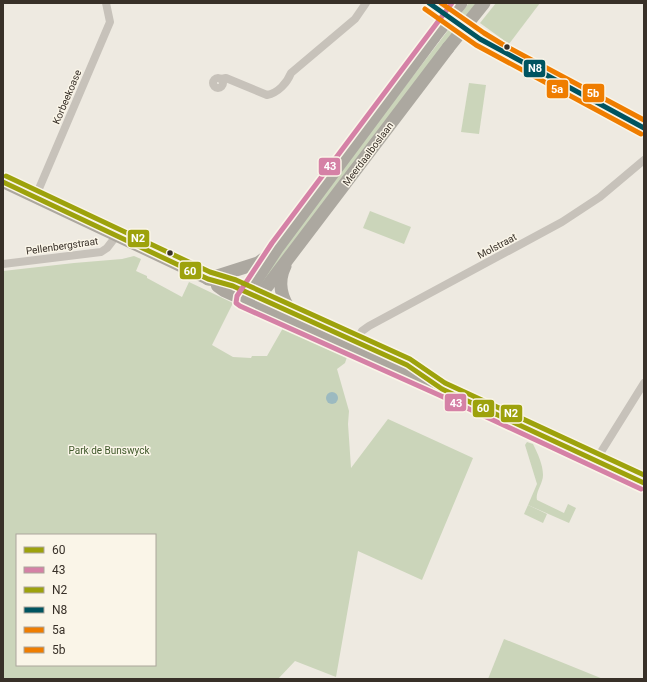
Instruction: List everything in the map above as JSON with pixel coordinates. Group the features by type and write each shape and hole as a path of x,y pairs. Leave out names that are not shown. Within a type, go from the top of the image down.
{"highway":[{"name":"Meerdaalboslaan","path":"251,298 278,247 461,3"},
{"name":"Meerdaalboslaan","path":"251,298 291,256 448,48 484,3"},
{"path":"208,279 258,263 278,247"},
{"path":"291,256 281,276 281,290 286,305 292,312"}],"main road":[{"path":"3,182 208,279 233,286 251,298 644,483"},
{"path":"251,298 292,312 408,365 442,389"}],"street":[{"name":"Korbeekoase","path":"35,198 110,22 106,3"},
{"path":"221,79 226,78 267,95 273,94 287,82 291,73 356,19 366,3"},
{"path":"429,3 499,50 644,128"},
{"name":"Molstraat","path":"356,341 369,326 562,222 600,197 644,160"},
{"name":"Pellenbergstraat","path":"3,264 101,252 107,248 117,235"},
{"path":"596,460 644,383"}],"green space":[{"path":"469,3 479,3 265,283 259,280 324,192"},
{"path":"496,3 540,3 509,44 480,23"},
{"path":"469,83 486,85 479,134 461,132"},
{"path":"370,211 411,227 404,244 363,228"},
{"name":"Park de Bunswyck","path":"134,256 141,259 136,271 182,297 189,282 233,303 212,345 233,357 251,358 252,356 267,356 283,328 347,357 345,363 337,369 349,411 348,424 351,468 388,419 473,458 422,580 358,551 336,677 295,661 278,679 3,679 3,271 122,259"},
{"path":"527,442 533,444 542,467 543,478 537,494 537,500 564,513 568,504 576,508 569,523 528,505 537,484 525,445"},
{"path":"528,505 547,514 543,523 524,514"},
{"path":"504,639 603,679 488,679"}],"water":[{"path":"330,392 334,392 338,398 334,404 330,404 326,400 326,396"}],"transit line":[{"name":"N8","path":"429,3 480,39 644,128"},
{"name":"5b","path":"441,3 502,44 644,120"},
{"name":"43","path":"452,3 272,243 237,296 236,303 641,489"},
{"name":"5a","path":"425,9 476,45 641,134"},
{"name":"N2","path":"6,176 210,272 236,280 410,359 445,383 644,475"},
{"name":"60","path":"3,182 208,279 233,286 407,365 442,389 644,483"}]}
